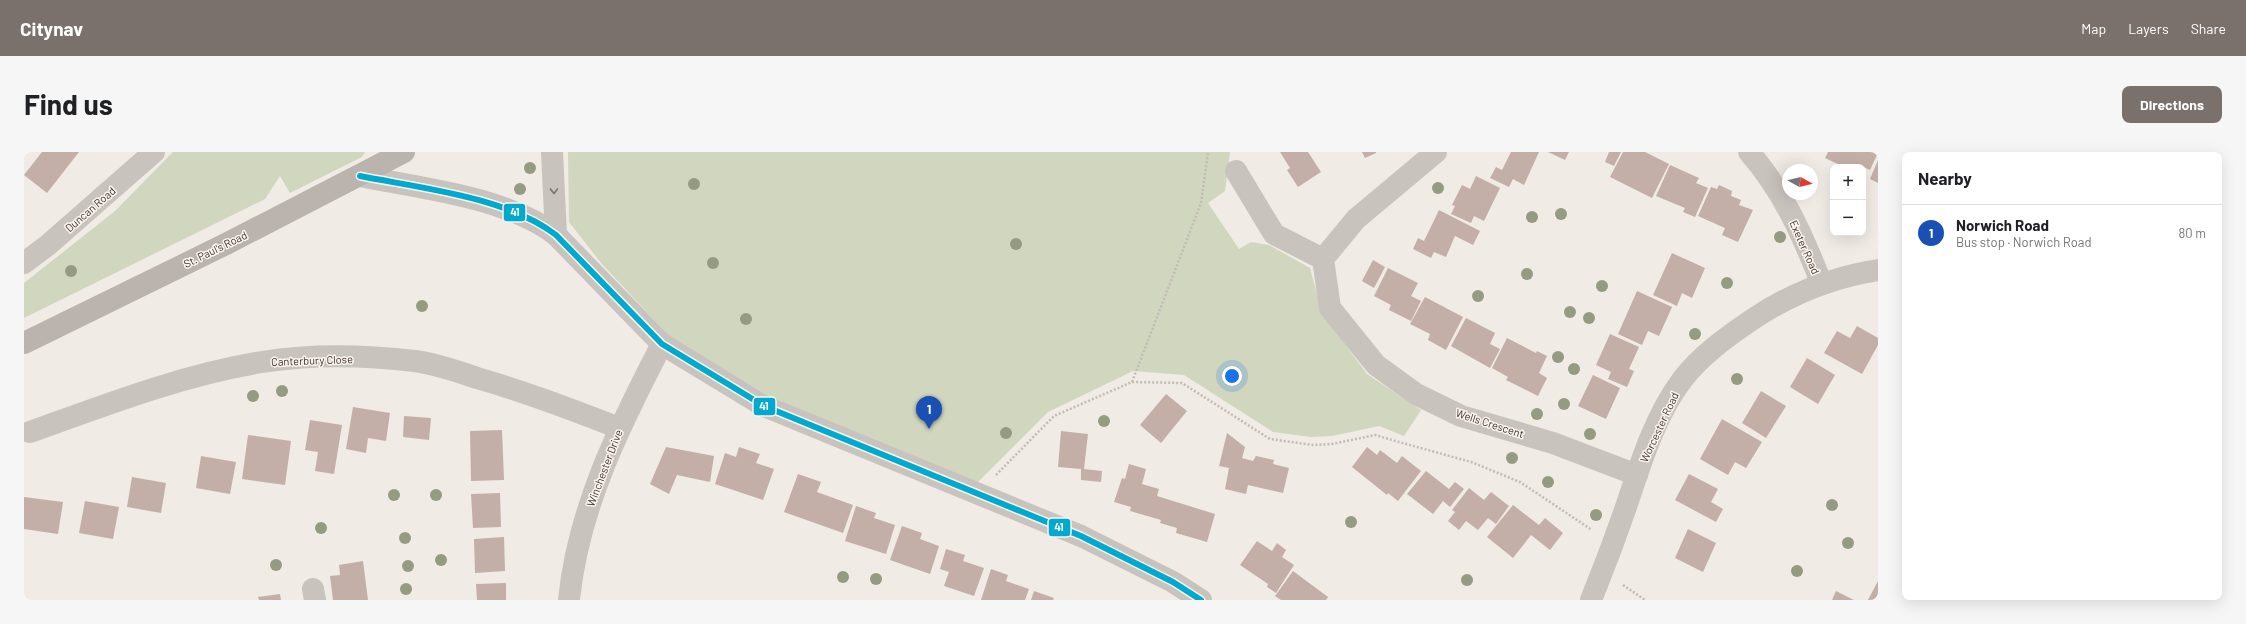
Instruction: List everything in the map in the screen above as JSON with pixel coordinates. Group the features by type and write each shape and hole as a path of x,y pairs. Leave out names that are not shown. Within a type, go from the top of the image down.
{"main road":[{"name":"St. Paul's Road","path":"24,343 360,176 404,152"}],"street":[{"name":"Duncan Road","path":"24,263 48,245 154,152"},
{"path":"552,152 556,235"},
{"path":"1236,171 1274,234 1323,259 1356,219 1436,152"},
{"name":"Exeter Road","path":"1749,152 1769,176 1804,236 1821,282"},
{"path":"360,176 456,195 518,213 544,226 556,235 662,344 764,406 1081,536 1173,582 1201,600"},
{"name":"Wells Crescent","path":"1323,259 1330,308 1376,365 1416,394 1461,416 1553,443 1637,475"},
{"name":"Worcester Road","path":"1591,600 1637,475 1668,401 1682,380 1698,362 1732,334 1777,304 1821,282 1878,270"},
{"name":"Winchester Drive","path":"569,600 571,582 585,517 619,428 662,344"},
{"name":"Canterbury Close","path":"30,432 141,392 200,376 262,362 334,357 416,361 443,367 529,393 619,428"}],"path":[{"path":"1132,382 1201,203 1208,152"},
{"path":"978,494 1054,416 1132,382 1182,383 1270,439 1313,445 1332,444 1375,435 1471,462 1520,482 1613,543"}],"green space":[{"path":"173,152 365,152 362,157 290,193 280,176 265,199 24,318 24,283 115,211"},
{"path":"568,152 1230,152 1225,191 1208,203 1239,249 1251,242 1269,245 1310,268 1322,313 1367,374 1421,410 1404,436 1379,426 1332,436 1311,437 1273,432 1184,375 1133,371 1048,412 977,483 769,396 670,337 601,263 569,222"}],"building":[{"path":"42,152 79,152 47,193 24,175"},
{"path":"1280,152 1308,152 1321,172 1298,187 1287,170 1290,168"},
{"path":"1362,152 1376,152 1376,153 1365,158"},
{"path":"1511,152 1539,152 1524,185 1513,179 1509,187 1490,178 1496,167 1502,170"},
{"path":"1548,152 1569,152 1565,160"},
{"path":"1609,152 1621,152 1614,166 1605,162"},
{"path":"1623,152 1645,152 1669,164 1652,198 1610,177"},
{"path":"1828,152 1878,152 1870,170 1866,168 1866,164 1838,164 1825,158"},
{"path":"1878,160 1878,183 1870,179"},
{"path":"1670,165 1699,178 1696,183 1708,188 1695,217 1683,212 1685,208 1656,196"},
{"path":"1476,176 1500,188 1484,221 1474,216 1471,223 1451,214 1455,206 1452,205 1462,185 1470,189"},
{"path":"1719,185 1732,191 1731,196 1741,200 1739,205 1753,210 1738,242 1722,235 1725,228 1698,216 1711,187 1717,189"},
{"path":"1439,210 1480,231 1473,245 1455,236 1446,257 1434,252 1431,258 1413,249 1418,238 1424,241"},
{"path":"1672,253 1705,268 1692,298 1682,293 1677,306 1653,295"},
{"path":"1373,260 1385,267 1374,288 1362,281"},
{"path":"1388,268 1418,283 1411,296 1421,301 1411,321 1389,310 1391,305 1374,296"},
{"path":"1637,291 1672,307 1659,336 1648,331 1642,345 1618,334"},
{"path":"1425,297 1463,317 1446,350 1428,340 1430,334 1410,324"},
{"path":"1466,318 1495,333 1490,344 1500,349 1490,368 1451,346"},
{"path":"1857,326 1878,338 1878,345 1862,374 1824,353 1837,331 1850,338"},
{"path":"1610,334 1639,347 1629,369 1634,371 1627,387 1608,379 1611,372 1596,365"},
{"path":"1507,338 1536,353 1537,351 1547,356 1539,373 1547,378 1538,396 1506,380 1508,377 1492,368"},
{"path":"1807,358 1835,375 1818,404 1790,387"},
{"path":"1593,375 1620,388 1606,419 1578,406"},
{"path":"1761,391 1786,406 1766,438 1742,423"},
{"path":"1166,394 1187,411 1161,443 1140,425"},
{"path":"353,407 390,413 386,441 368,438 366,453 346,449"},
{"path":"404,416 431,418 429,440 403,437"},
{"path":"1722,419 1762,442 1746,468 1735,462 1728,475 1700,459"},
{"path":"310,420 342,425 334,474 315,471 318,452 305,450"},
{"path":"502,430 504,480 471,481 470,431"},
{"path":"1061,431 1088,434 1084,469 1102,471 1101,482 1081,480 1081,469 1058,467"},
{"path":"1227,433 1245,447 1242,458 1253,461 1256,456 1274,460 1273,464 1289,468 1283,493 1248,485 1246,494 1225,489 1229,468 1219,466"},
{"path":"248,435 291,441 285,485 242,479"},
{"path":"666,447 714,456 710,482 677,475 669,494 650,484"},
{"path":"739,447 760,454 756,463 774,469 763,500 715,484 725,453 736,457"},
{"path":"1367,447 1377,455 1380,450 1397,463 1402,456 1421,471 1398,501 1388,493 1387,495 1352,467"},
{"path":"201,456 236,462 230,494 196,488"},
{"path":"1129,464 1146,469 1142,484 1159,489 1157,496 1215,514 1207,542 1176,533 1177,528 1160,523 1161,520 1130,511 1131,507 1114,502 1122,478 1125,479"},
{"path":"1426,471 1449,489 1455,482 1464,489 1450,507 1443,501 1433,514 1407,494"},
{"path":"798,474 821,482 817,492 853,505 843,533 784,512"},
{"path":"1689,474 1718,489 1711,502 1723,509 1716,522 1675,500"},
{"path":"132,477 166,483 161,513 127,507"},
{"path":"1469,488 1484,500 1491,492 1509,506 1496,524 1488,518 1478,530 1466,521 1459,530 1448,521 1455,512 1452,510"},
{"path":"500,493 501,527 473,528 471,494"},
{"path":"24,497 63,502 58,534 24,529"},
{"path":"85,501 119,507 113,539 79,533"},
{"path":"1513,505 1539,525 1545,518 1563,533 1550,550 1531,535 1513,558 1487,537"},
{"path":"856,506 876,513 874,518 895,525 886,554 845,541"},
{"path":"902,526 922,533 920,539 939,546 930,574 890,560"},
{"path":"1688,529 1716,543 1703,572 1675,558"},
{"path":"504,537 505,571 475,573 474,539"},
{"path":"1257,541 1272,551 1277,543 1286,550 1282,557 1294,565 1276,593 1267,587 1268,584 1240,565"},
{"path":"946,549 965,555 963,561 984,568 974,596 944,586 949,572 940,569"},
{"path":"363,561 368,600 333,600 330,576 340,575 339,565"},
{"path":"991,569 1008,575 1006,581 1029,589 1025,600 981,600"},
{"path":"1293,571 1328,597 1326,600 1281,600 1275,596"},
{"path":"1878,581 1878,600 1868,600"},
{"path":"506,583 506,600 477,600 476,584"},
{"path":"1034,591 1054,598 1053,600 1031,600"},
{"path":"1836,591 1854,600 1832,600"},
{"path":"280,594 281,600 259,600 258,597"}],"transit line":[{"name":"41","path":"360,176 462,196 513,211 536,222 556,235 662,344 764,406 1081,536 1173,582 1201,600"}],"place":[{"name":"Norwich Road","path":"929,429"}]}
